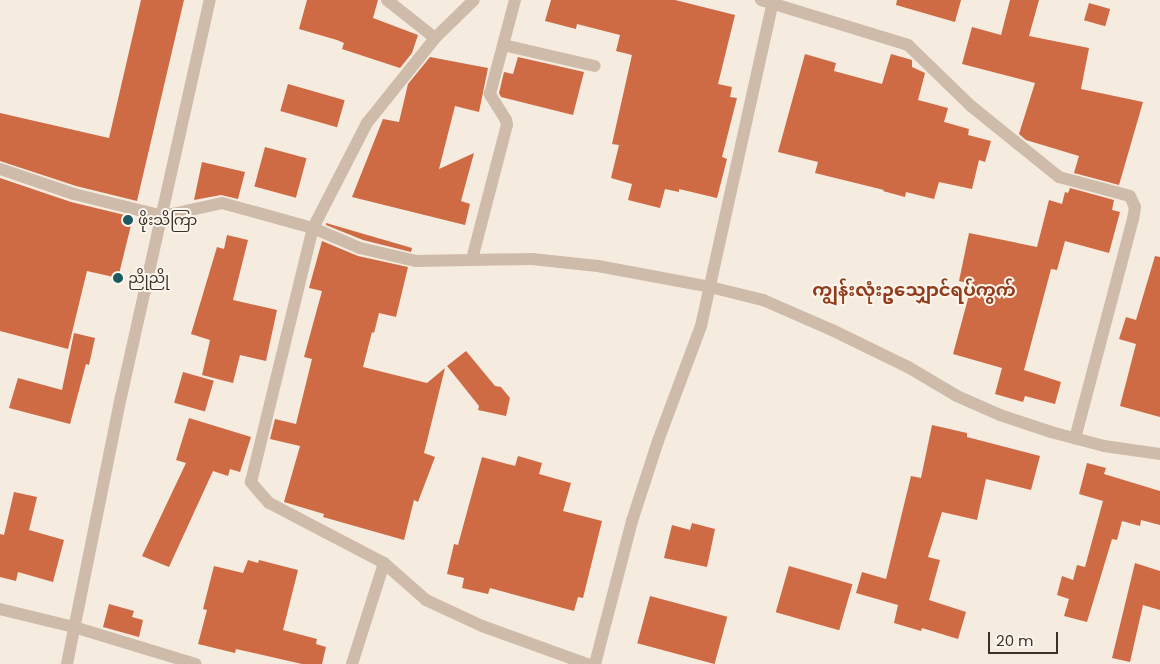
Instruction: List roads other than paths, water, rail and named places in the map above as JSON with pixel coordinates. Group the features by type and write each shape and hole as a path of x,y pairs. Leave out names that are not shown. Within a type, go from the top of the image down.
{"street":[{"path":"67,664 121,397 210,0"},
{"path":"387,0 436,38"},
{"path":"474,0 436,38 367,122 313,228 251,482 269,503 384,563 426,600 482,626 587,664"},
{"path":"472,259 507,125 506,120 490,94 515,0"},
{"path":"595,664 632,520 658,441 701,326 769,1 908,45 971,106 1059,177 1130,196 1135,207 1133,219 1075,438"},
{"path":"503,45 595,66"},
{"path":"0,170 74,194 163,216 222,203 313,228 360,248 416,261 532,259 588,265 710,287 763,300 832,330 908,367 957,396 1000,415 1104,446 1160,454"},
{"path":"352,664 384,563"},
{"path":"0,609 74,627 196,664"}],"place":[{"name":"ဖိုးသိကြာ","path":"128,220"},
{"name":"ညိုညို","path":"118,278"}],"district":[{"name":"ကျွန်းလုံးဥသျှောင်ရပ်ကွက်","path":"914,290"}]}
